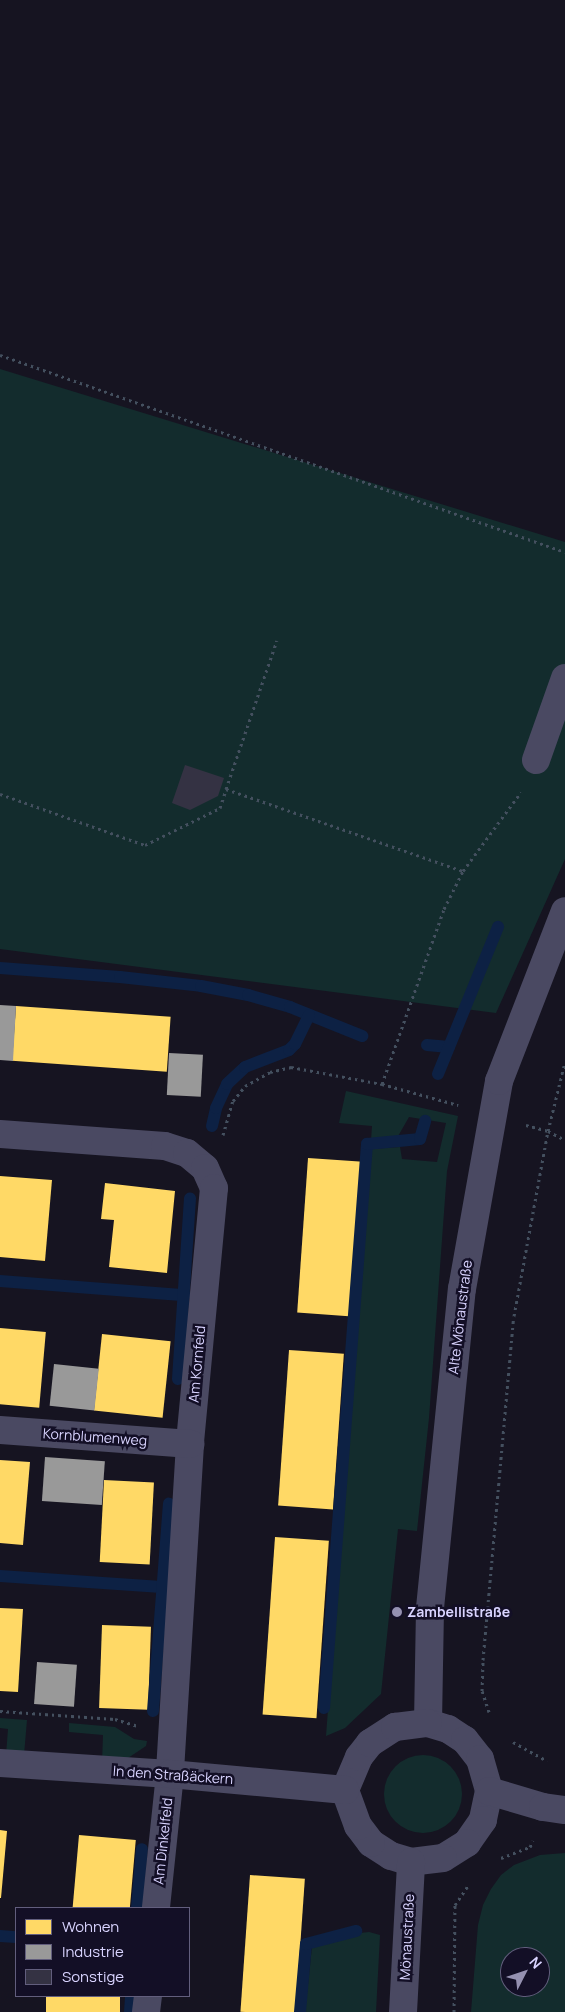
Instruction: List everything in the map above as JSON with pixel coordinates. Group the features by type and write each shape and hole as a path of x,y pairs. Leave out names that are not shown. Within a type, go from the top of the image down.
{"street":[{"path":"536,760 565,678"},
{"name":"Alte Mönaustraße","path":"428,1723 430,1608 462,1289 499,1082 563,917"},
{"path":"0,1134 165,1146 187,1153 205,1168"},
{"name":"Am Kornfeld","path":"170,1774 190,1444 214,1188 205,1168"},
{"name":"Kornblumenweg","path":"0,1430 190,1444"},
{"path":"428,1723 448,1729 465,1740 480,1759 489,1791 483,1820 467,1843 443,1858 411,1862 391,1856 371,1843 358,1826 345,1790 360,1757 370,1743 395,1727 428,1723"},
{"name":"In den Straßäckern","path":"0,1763 170,1774 345,1790"},
{"name":"Am Dinkelfeld","path":"156,1907 170,1774"},
{"path":"489,1791 543,1807 565,1810"},
{"name":"Mönaustraße","path":"403,2012 411,1862"},
{"path":"146,2012 148,1997"}],"path":[{"path":"0,355 565,552"},
{"path":"0,794 145,845 220,808 277,640"},
{"path":"205,1168 222,1139 233,1101 245,1086 270,1072 290,1067 382,1084 444,909 463,871 517,799 536,760"},
{"path":"226,789 463,871"},
{"path":"491,1714 486,1706 482,1691 483,1660 514,1316 548,1131 565,1062"},
{"path":"548,1131 565,1140"},
{"path":"0,1711 115,1719 172,1736"},
{"path":"509,1737 516,1745 547,1761"},
{"path":"493,1862 530,1848 536,1835"},
{"path":"454,2012 455,1905 472,1881"}],"green space":[{"path":"0,369 565,542 565,859 496,1013 0,949"},
{"path":"346,1091 458,1116 447,1171 429,1418 417,1531 398,1529 381,1694 345,1728 326,1736 370,1149 400,1147 402,1159 437,1162 446,1123 409,1117 397,1138 371,1140 372,1126 339,1123"},
{"path":"0,1718 27,1720 24,1755 6,1755 8,1729 0,1728"},
{"path":"69,1723 115,1727 134,1739 147,1741 146,1746 125,1760 102,1763 103,1735 69,1732"},
{"path":"423,1755 438,1758 451,1766 459,1779 462,1794 459,1809 451,1822 438,1830 423,1833 408,1830 395,1822 387,1809 384,1794 387,1779 395,1766 408,1758"},
{"path":"565,1853 565,2012 471,2012 478,1925 483,1905 501,1875 514,1865 540,1855"},
{"path":"369,1932 380,1935 376,2012 305,2012 312,1947 351,1934"}],"building: Wohnen":[{"path":"16,1006 171,1017 167,1072 12,1061"},
{"path":"308,1158 363,1162 352,1316 297,1313"},
{"path":"0,1176 52,1180 45,1261 0,1257"},
{"path":"105,1183 175,1191 167,1273 109,1267 114,1220 101,1219"},
{"path":"0,1328 46,1332 39,1408 0,1404"},
{"path":"102,1334 171,1341 163,1418 94,1411"},
{"path":"289,1350 344,1354 333,1509 278,1506"},
{"path":"0,1460 30,1462 23,1545 0,1543"},
{"path":"104,1480 154,1483 150,1565 100,1562"},
{"path":"275,1537 329,1541 316,1718 263,1715"},
{"path":"0,1608 23,1609 18,1692 0,1691"},
{"path":"102,1625 151,1627 148,1710 99,1708"},
{"path":"0,1830 7,1831 1,1898 0,1898"},
{"path":"79,1835 136,1840 130,1907 73,1907"},
{"path":"250,1875 305,1879 296,2012 240,2012"},
{"path":"46,1997 120,1997 120,2012 46,2012"}],"building: Industrie":[{"path":"0,1005 16,1006 13,1061 0,1060"},
{"path":"169,1053 203,1055 201,1097 167,1095"},
{"path":"54,1364 99,1369 94,1410 50,1406"},
{"path":"45,1457 105,1461 102,1505 42,1501"},
{"path":"37,1662 77,1665 74,1707 34,1704"}],"building: Sonstige":[{"path":"185,765 224,778 218,796 190,810 172,803"}],"waterway":[{"path":"438,1074 498,927"},
{"path":"0,968 120,977 201,986 248,995 290,1007 362,1036"},
{"path":"212,1126 216,1108 227,1084 245,1067 289,1050 295,1044 309,1015"},
{"path":"427,1045 449,1047"},
{"path":"324,1708 367,1144 420,1139 425,1121"},
{"path":"178,1379 190,1198"},
{"path":"0,1281 184,1295"},
{"path":"153,1711 169,1504"},
{"path":"0,1576 162,1587"},
{"path":"137,1907 142,1849"},
{"path":"300,2012 306,1944 356,1931"},
{"path":"0,1936 15,1937"},
{"path":"130,2012 131,1997"}],"place":[{"name":"Zambellistraße","path":"397,1612"}]}
